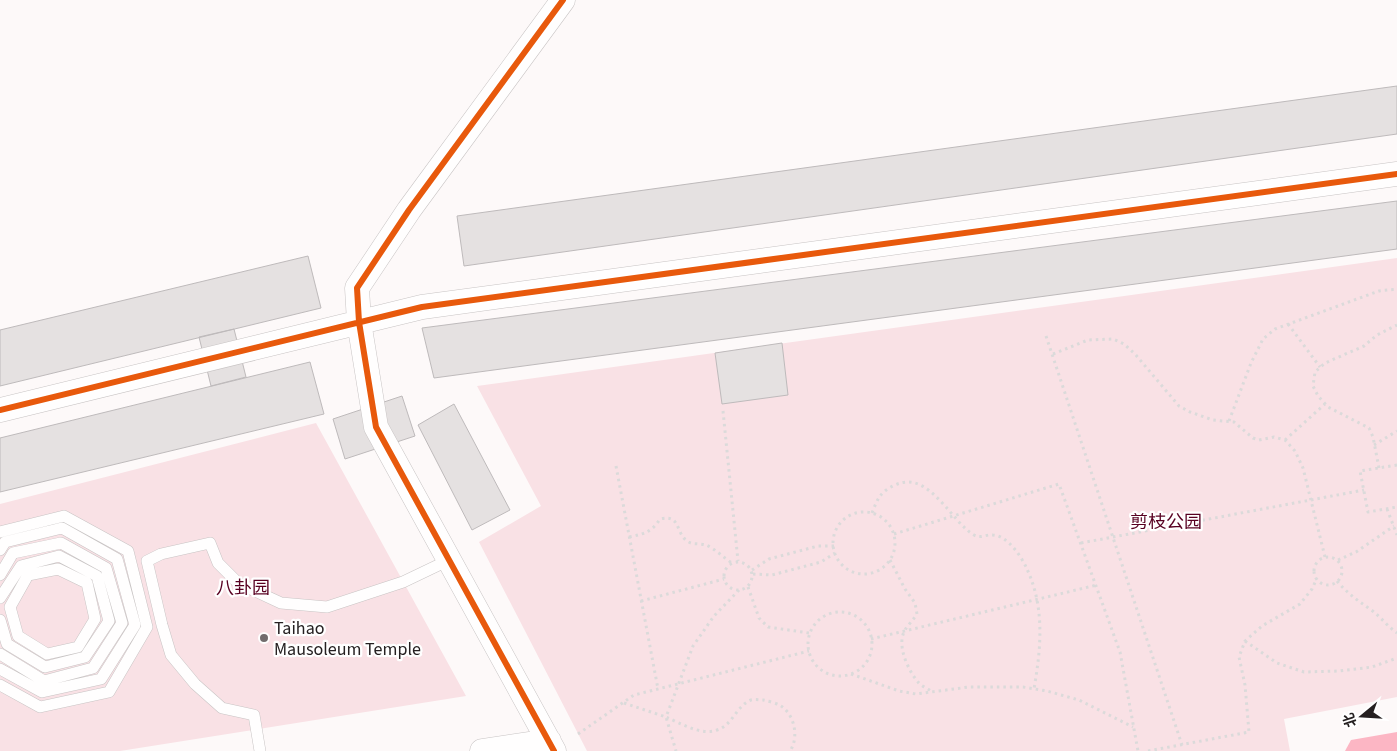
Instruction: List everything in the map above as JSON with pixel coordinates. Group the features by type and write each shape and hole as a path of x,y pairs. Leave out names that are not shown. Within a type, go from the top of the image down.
{"street":[{"path":"482,751 551,746 376,427 359,322 357,288 409,210 563,0"},
{"path":"0,410 422,307 1397,174"}],"lane":[{"path":"57,574 63,522"},
{"path":"63,522 117,559 135,625 101,679"},
{"path":"27,575 1,540 63,522 128,551"},
{"path":"0,575 12,553 61,543 101,572 122,623"},
{"path":"260,751 254,715 222,708 195,684 172,655 162,625 147,560 161,554 210,543 218,563 238,583 281,602 327,607 403,582 449,560"},
{"path":"83,586 128,551"},
{"path":"0,685 40,707 109,692 147,627 128,551"},
{"path":"59,556 101,572"},
{"path":"0,598 27,575 59,556"},
{"path":"2,649 45,667 85,657 109,621 101,572"},
{"path":"27,575 57,574 83,586"},
{"path":"27,575 10,606 22,632 48,648 78,647"},
{"path":"78,647 90,618 83,586"},
{"path":"138,591 153,587"},
{"path":"90,618 147,627"},
{"path":"0,620 2,649 43,686"},
{"path":"43,686 92,668 122,623"},
{"path":"2,649 22,632"},
{"path":"70,637 109,692"},
{"path":"40,707 48,648"},
{"path":"0,669 43,686 101,679"}],"path":[{"path":"1229,421 1251,363 1263,340 1275,329 1379,291 1397,289"},
{"path":"1288,324 1320,367"},
{"path":"1378,468 1374,445 1368,428 1328,407 1318,396 1313,386 1315,372 1325,363 1364,346 1377,335 1397,325"},
{"path":"1046,336 1182,744"},
{"path":"1052,354 1088,340 1113,339 1124,344 1135,354 1179,406 1202,418 1234,422 1253,438 1259,440 1274,437 1285,440 1295,450 1303,468 1325,557"},
{"path":"1285,440 1325,403"},
{"path":"722,411 738,561"},
{"path":"1374,445 1397,431"},
{"path":"1397,465 1360,471 1368,512 1397,507"},
{"path":"616,466 658,689"},
{"path":"872,513 878,496 898,484 909,482 920,486 939,498 953,516 975,536 982,537 991,534 1000,536 1012,546 1026,567 1038,599 1041,637 1040,656 1034,689"},
{"path":"894,534 1059,484 1120,652 1138,751"},
{"path":"1081,543 1364,490"},
{"path":"1387,509 1397,535"},
{"path":"857,512 872,513 886,521 894,534 894,551 884,567 875,572 865,574 847,568 840,562 835,553 835,533 847,516 857,512"},
{"path":"630,537 654,529 660,519 667,517 673,519 682,537 688,543 706,545 732,563"},
{"path":"1338,560 1356,552 1394,526"},
{"path":"752,572 769,559 818,546 834,546"},
{"path":"752,572 772,575 821,562 835,553"},
{"path":"1325,557 1338,560 1342,568 1342,573 1337,581 1329,584 1324,584 1317,578 1314,570 1320,559 1325,557"},
{"path":"890,560 905,589 915,603 916,614 904,631 902,644 906,660 920,684 932,691"},
{"path":"676,751 666,716 693,646 714,616 739,590 748,587 752,579 752,572 745,563 738,561 725,569 724,579 729,587 739,590"},
{"path":"1148,751 1250,732 1245,685 1239,657 1245,641 1262,626 1300,604 1312,589 1317,578"},
{"path":"642,600 724,579"},
{"path":"1337,581 1346,593 1371,610 1397,633"},
{"path":"871,639 1097,585"},
{"path":"748,587 759,618 768,628 810,633"},
{"path":"849,613 866,625 871,639 870,655 864,665 851,674 835,676 816,666 810,657 808,646 810,633 812,626 828,614 849,613"},
{"path":"1245,641 1277,663 1304,672 1339,671 1372,667 1397,658"},
{"path":"578,734 634,696 809,651"},
{"path":"851,674 899,691 916,694 992,686 1034,689 1079,700 1102,713 1134,727"},
{"path":"624,702 666,716 701,731 717,730 730,722 741,706 753,699 767,701 782,706 793,719 793,746 790,751"}],"green space":[{"name":"剪枝公园","path":"1397,258 1397,697 1284,719 1290,751 587,751 479,542 541,506 477,386"},
{"name":"八卦园","path":"316,423 466,696 120,751 0,751 0,504"}],"shaded area":[{"path":"1397,732 1397,751 1345,751 1351,740"}],"building":[{"path":"1397,86 1397,134 464,266 457,216"},
{"path":"1397,201 1397,249 434,378 422,328"},
{"path":"308,256 321,308 0,386 0,330"},
{"path":"234,329 246,377 211,386 199,337"},
{"path":"782,343 788,395 722,404 715,353"},
{"path":"310,362 324,414 0,492 0,438"},
{"path":"402,396 415,436 345,459 333,419"},
{"path":"454,404 510,510 472,530 418,425"}],"cycle path":[{"path":"554,751 376,427 359,322 357,288 409,210 563,0"},
{"path":"0,410 422,307 1397,174"}],"place":[{"name":"Taihao Mausoleum Temple","path":"264,638"}]}
